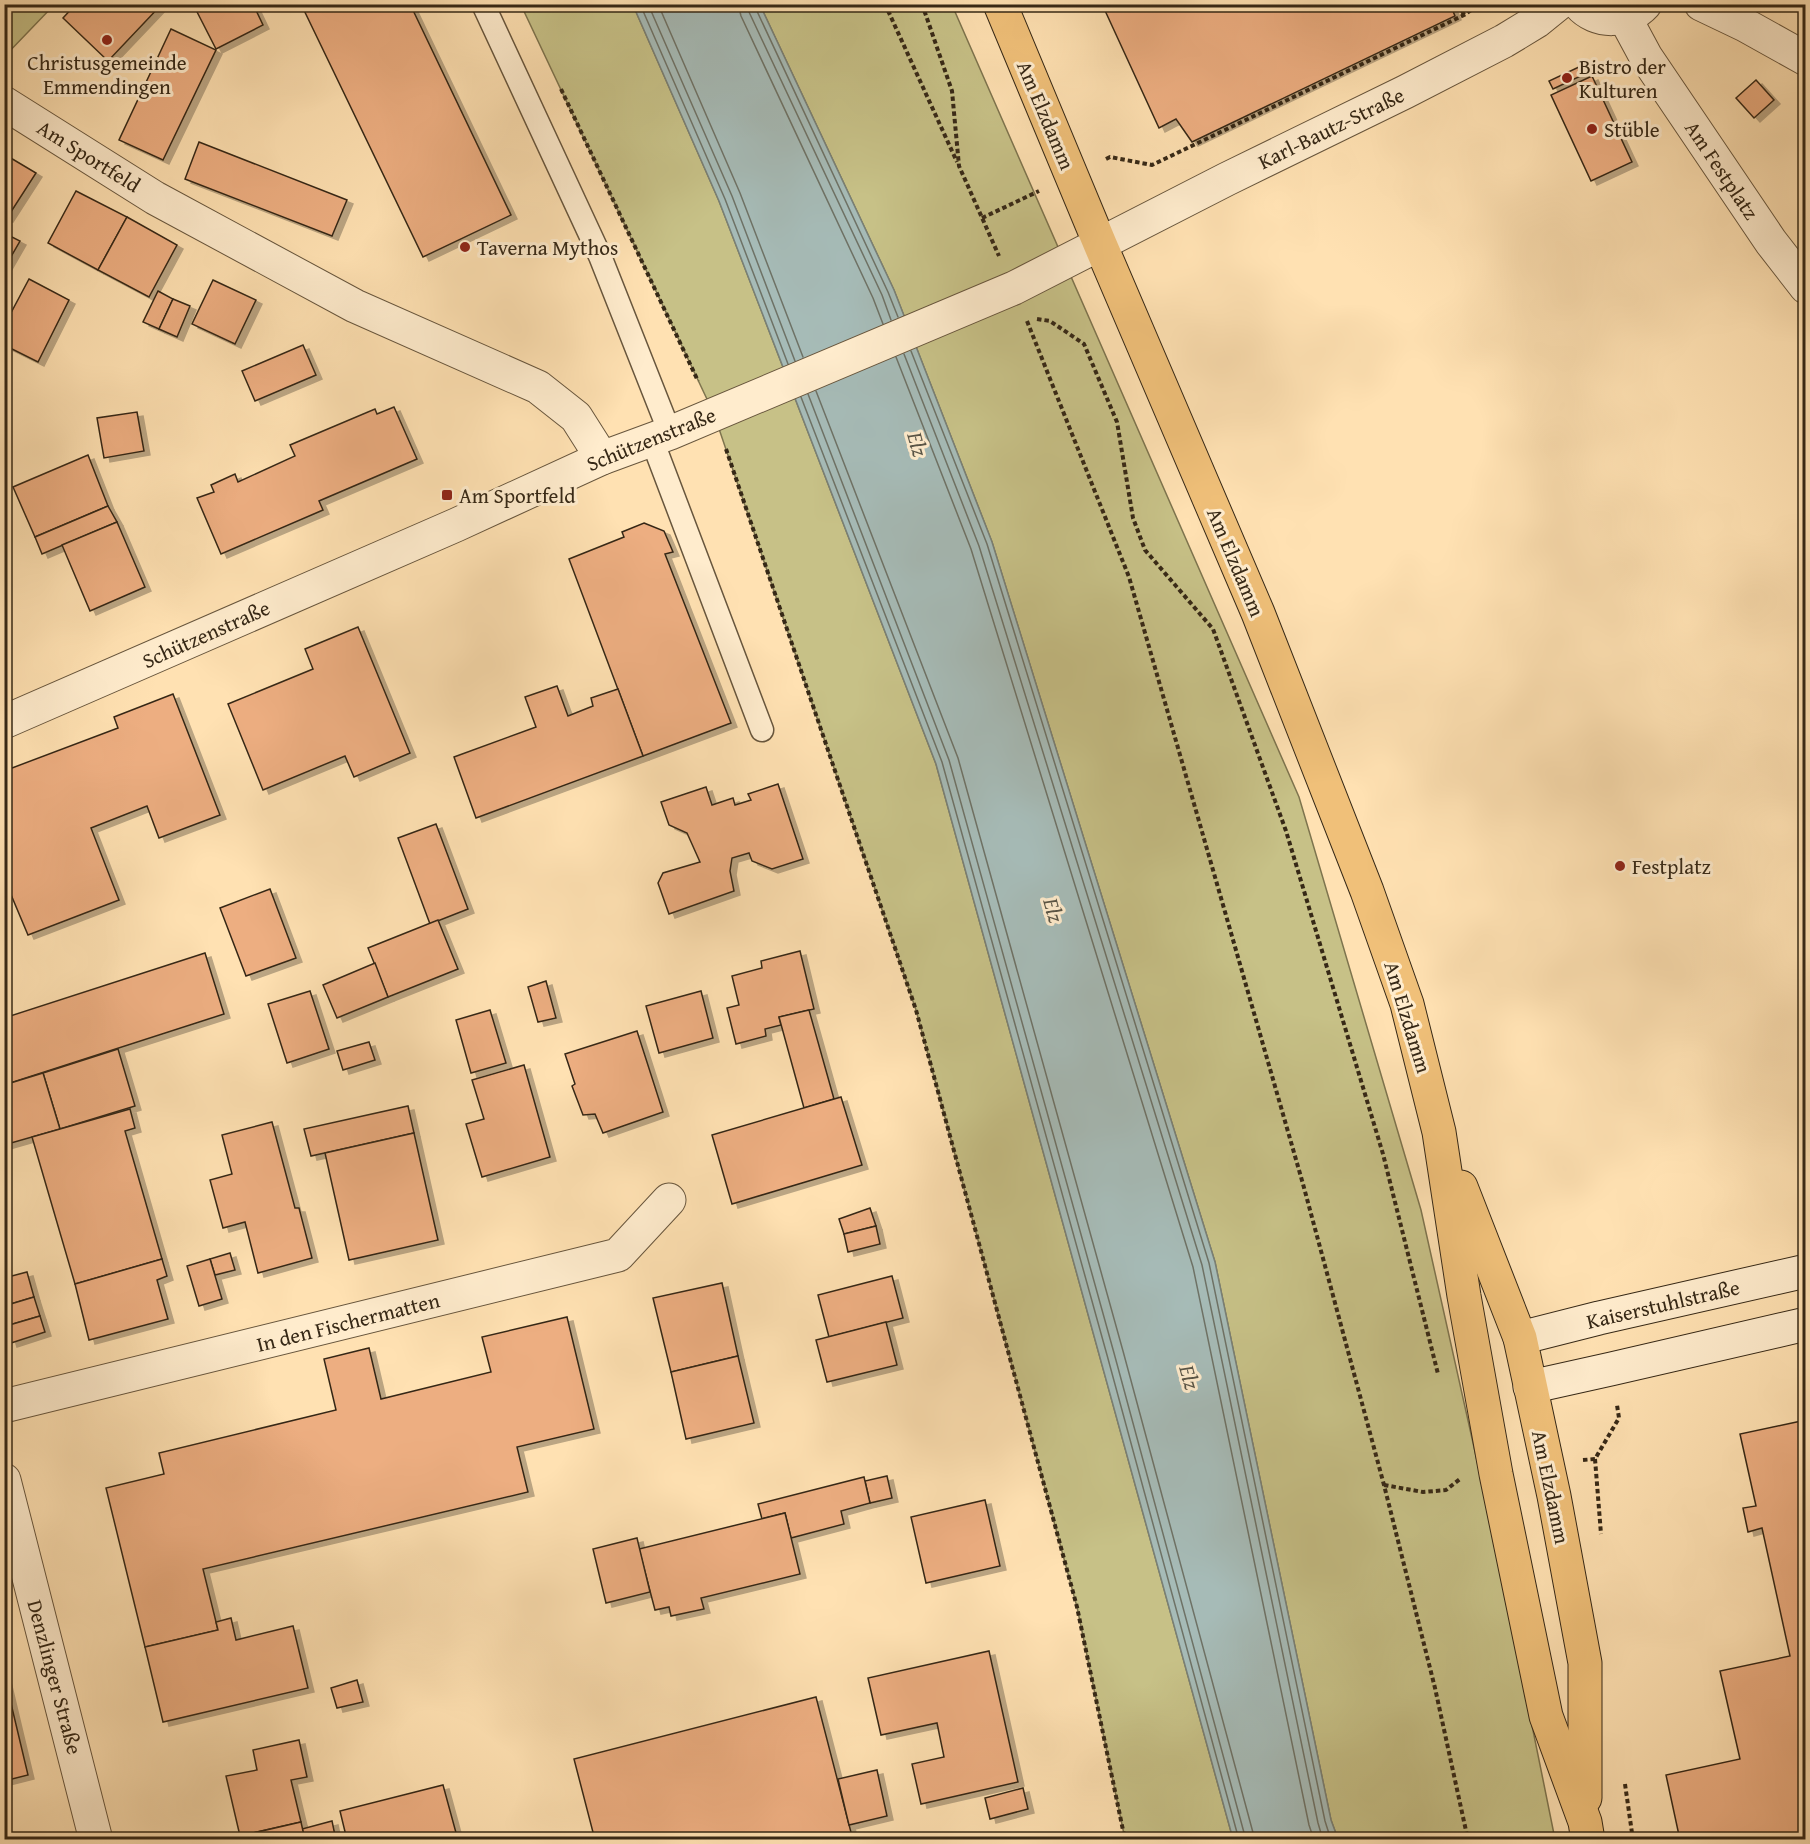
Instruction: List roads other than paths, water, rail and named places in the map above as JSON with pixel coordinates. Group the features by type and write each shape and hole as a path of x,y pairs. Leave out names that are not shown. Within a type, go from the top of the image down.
{"main road":[{"name":"Am Elzdamm","path":"1000,4 1258,613 1367,891 1407,1004 1439,1132 1512,1350 1530,1387 1554,1496 1585,1663 1587,1831"},
{"name":"Am Elzdamm","path":"1439,1132 1464,1296 1496,1474 1546,1716 1587,1831"},
{"path":"1464,1296 1512,1350 1485,1405"}],"street":[{"name":"Karl-Bautz-Straße","path":"1100,244 1503,41 1537,21 1558,4"},
{"path":"1579,4 1585,11 1603,19 1635,11"},
{"path":"1701,4 1745,25 1806,59"},
{"name":"Am Festplatz","path":"1635,11 1653,67 1771,242 1806,287"},
{"name":"Am Sportfeld","path":"4,103 155,198 355,306 538,387 576,417 602,458"},
{"name":"Schützenstraße","path":"4,722 456,525 602,458 661,437 1014,288 1100,244"},
{"name":"In den Fischermatten","path":"4,1406 618,1256 669,1200"},
{"name":"Kaiserstuhlstraße","path":"1512,1350 1599,1318 1806,1271"},
{"path":"1530,1387 1806,1324"},
{"name":"Denzlinger Straße","path":"4,1480 96,1839"}],"lane":[{"path":"483,4 600,256 762,730"}],"water":[{"name":"Elz","path":"633,5 760,5 894,290 992,542 1215,1262 1331,1820 1338,1839 1233,1839 936,764 719,201"}],"place":[{"name":"Christusgemeinde Emmendingen","path":"107,40"},
{"name":"Bistro der Kulturen","path":"1567,78"},
{"name":"Stüble","path":"1592,129"},
{"name":"Taverna Mythos","path":"465,247"},
{"name":"Am Sportfeld","path":"447,495"},
{"name":"Festplatz","path":"1620,866"}]}
